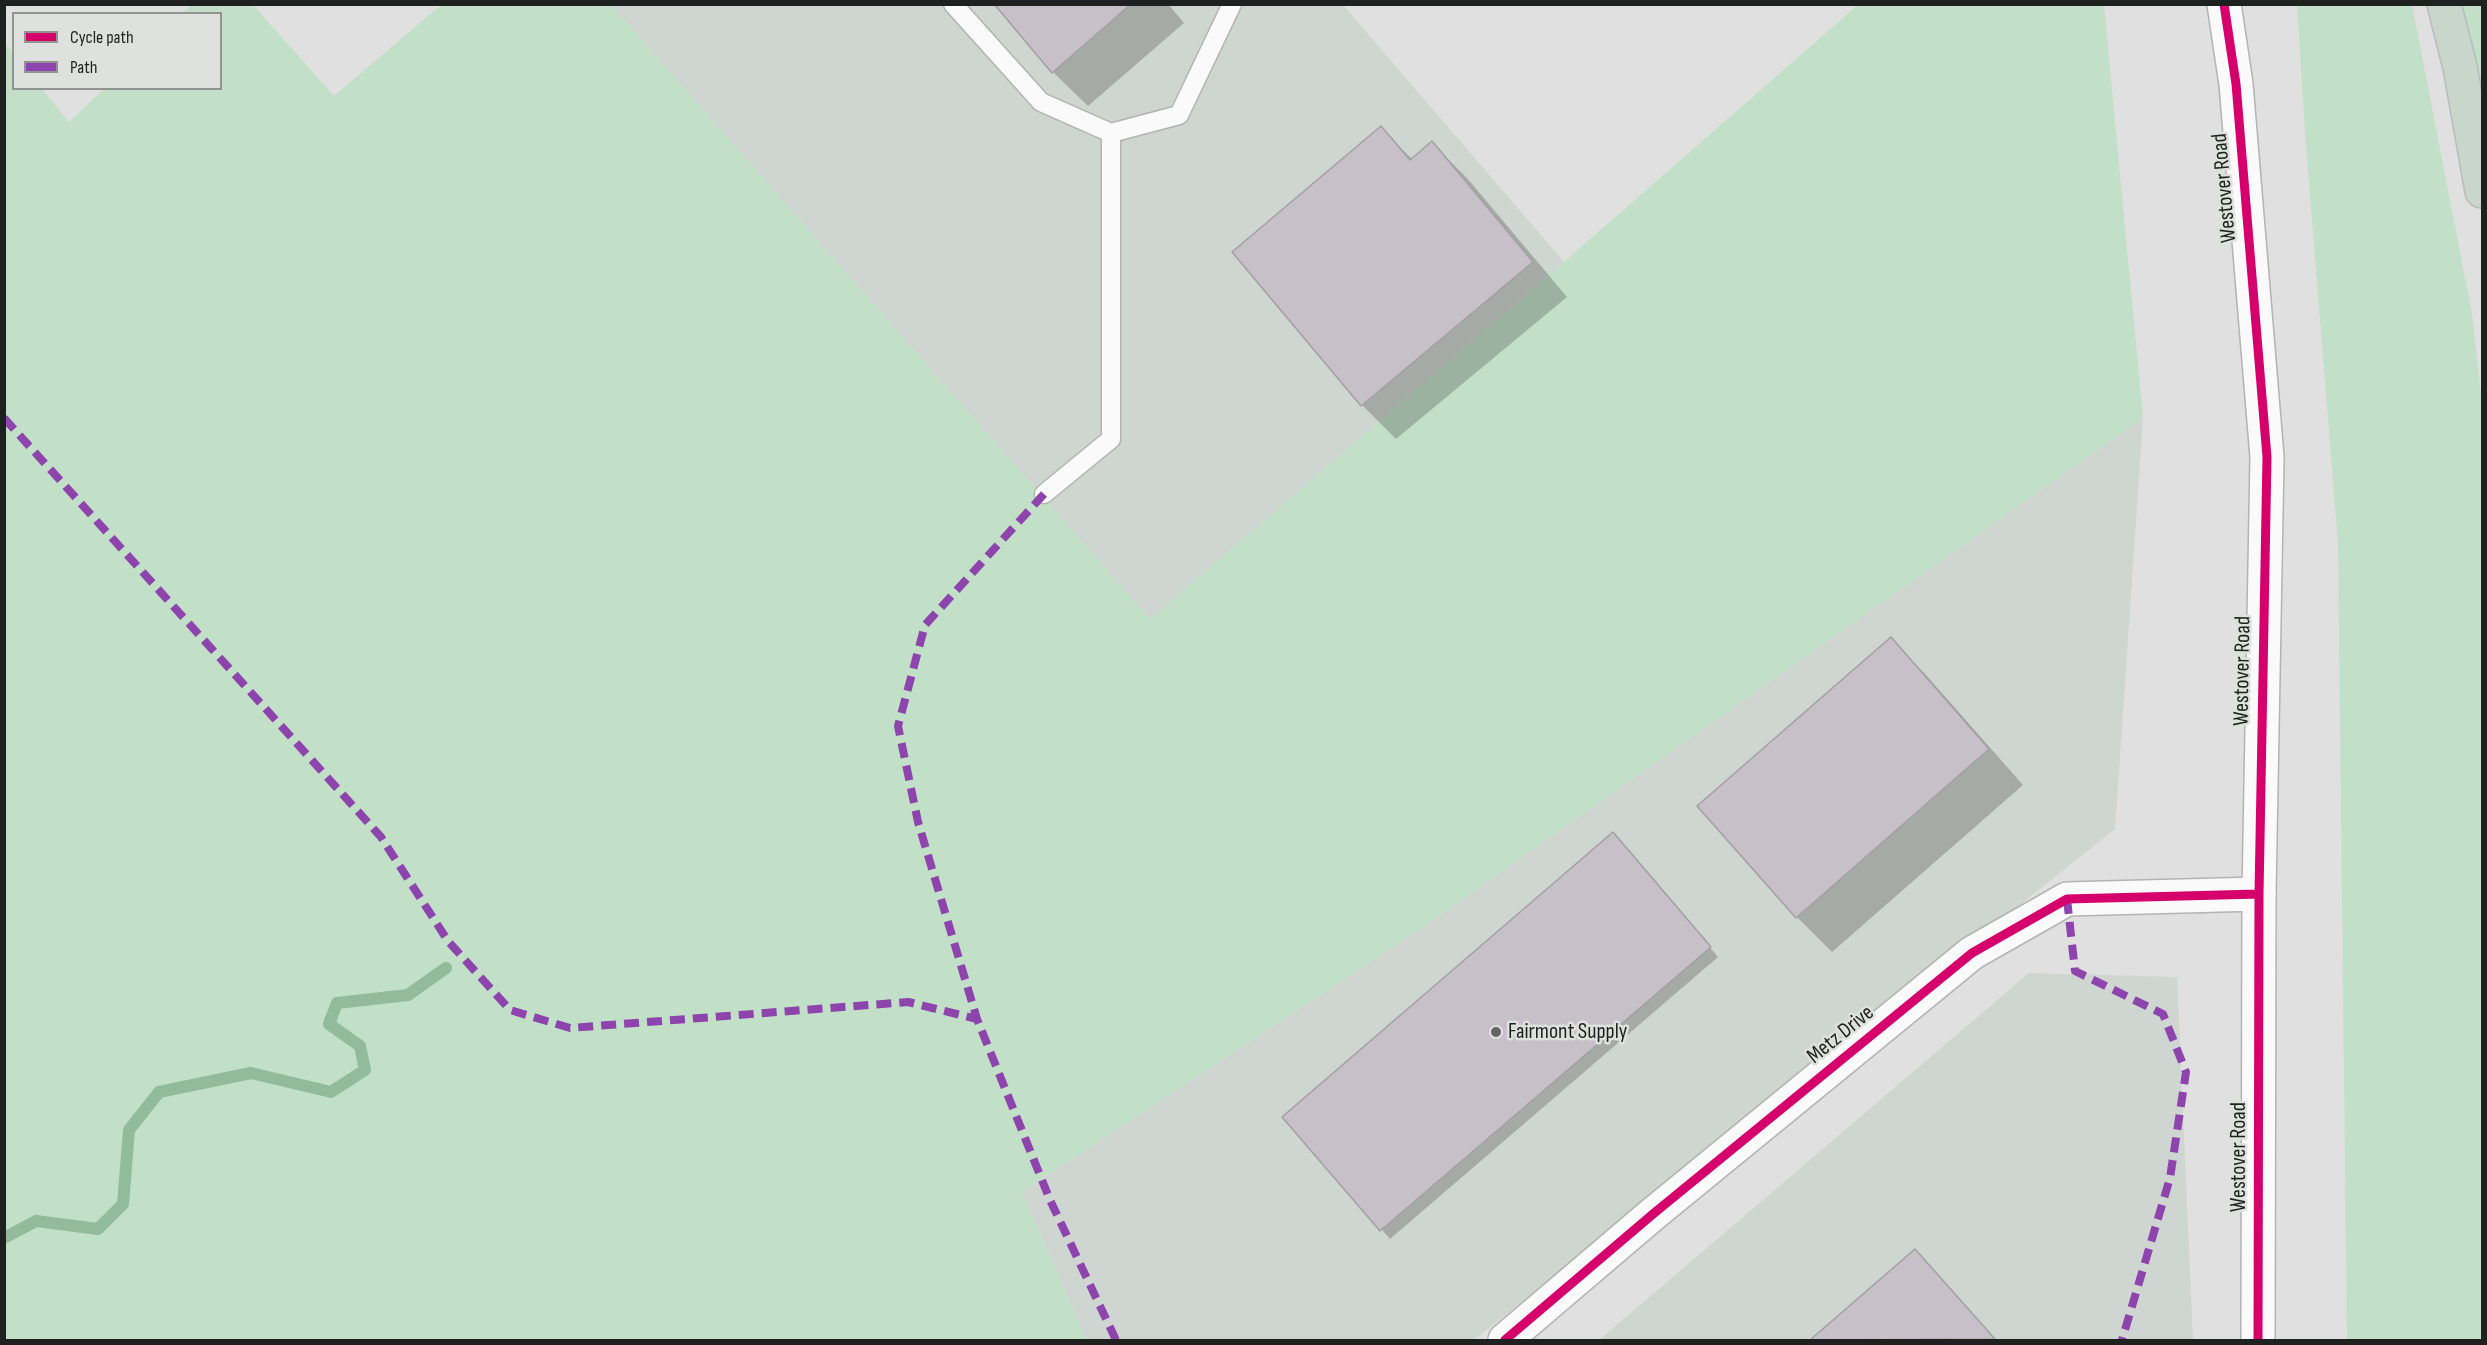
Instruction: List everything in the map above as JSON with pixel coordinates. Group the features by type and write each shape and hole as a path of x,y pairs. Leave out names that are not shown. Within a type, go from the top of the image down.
{"highway":[{"path":"2444,4 2460,67 2482,191"}],"street":[{"name":"Westover Road","path":"2224,4 2236,84 2267,458 2259,894 2258,1341"},
{"name":"Metz Drive","path":"1505,1341 1653,1214 1972,953 2067,899 2259,894"}],"lane":[{"path":"953,4 1041,102 1111,134 1179,115 1232,4"},
{"path":"1044,495 1111,439 1111,134"}],"shaded area":[{"path":"611,5 1343,5 1564,262 1150,619"},
{"path":"2143,418 2115,829 1474,1340 1086,1340 1022,1192 1419,930"},
{"path":"2029,973 2177,977 2193,1340 1599,1340"}],"green space":[{"path":"191,5 253,5 334,96 441,5 611,5 1150,619 1858,5 2104,5 2143,418 1419,930 1022,1192 1086,1340 5,1340 4,42 12,52 12,90 43,90 69,122 103,90 222,90 222,12 183,12"},
{"path":"2297,5 2412,5 2472,314 2482,404 2482,1340 2347,1340 2338,543"},
{"path":"2462,5 2482,5 2482,97"}],"building":[{"path":"994,4 1131,4 1052,73"},
{"path":"1381,126 1410,160 1432,141 1533,262 1361,406 1232,252"},
{"path":"1891,637 1989,749 1796,918 1697,806"},
{"name":"Fairmont Supply","path":"1613,832 1711,947 1380,1231 1282,1117"},
{"path":"1915,1249 1995,1339 1810,1340"}],"waterway":[{"path":"4,1238 36,1221 98,1229 123,1204 129,1130 159,1092 251,1073 331,1092 365,1070 360,1046 329,1024 337,1003 408,995 446,968"}],"marked path":[{"path":"4,418 381,837 448,941 510,1010 570,1028 908,1002 977,1019"},
{"path":"1044,494 925,625 898,726 918,822 977,1019 1050,1200 1116,1340"},
{"path":"2067,899 2075,971 2163,1014 2186,1072 2170,1178 2122,1340"}],"cycle path":[{"path":"2224,4 2236,84 2267,457 2259,894 2258,1340"},
{"path":"1505,1340 1653,1214 1972,953 2067,899 2259,894"}],"place":[{"name":"Fairmont Supply","path":"1496,1032"}]}
